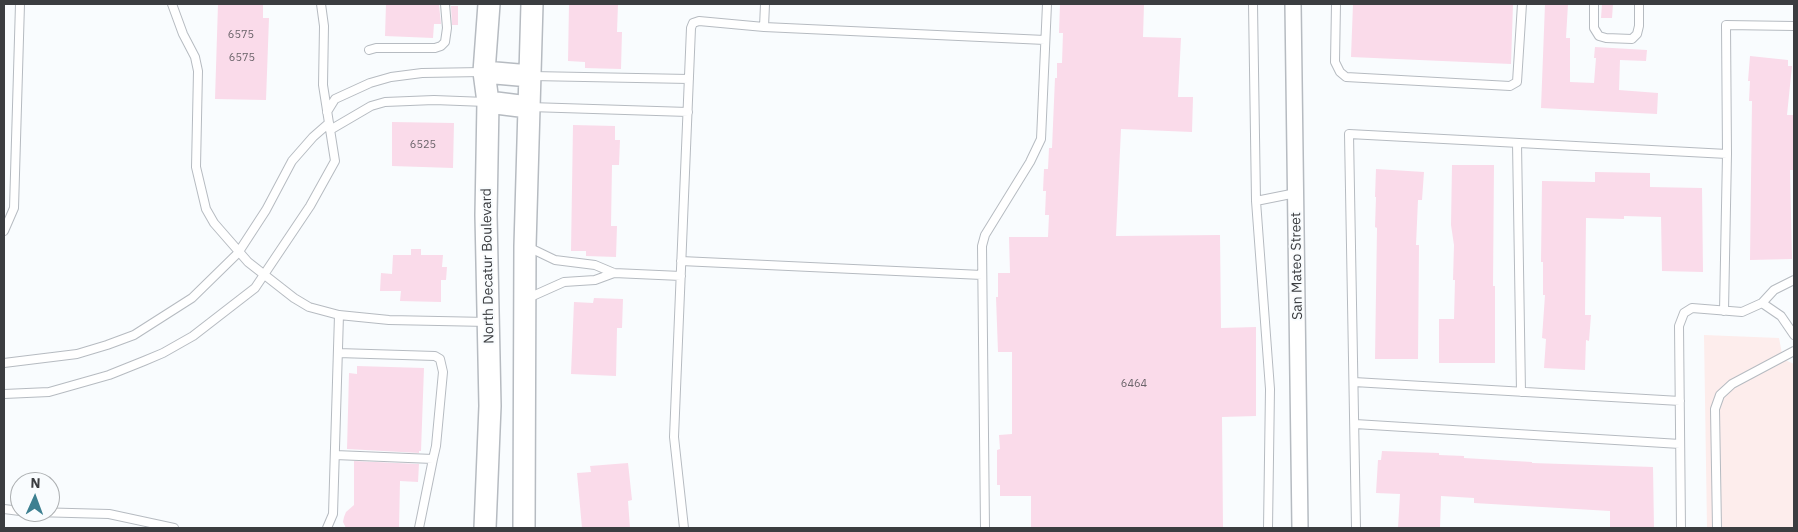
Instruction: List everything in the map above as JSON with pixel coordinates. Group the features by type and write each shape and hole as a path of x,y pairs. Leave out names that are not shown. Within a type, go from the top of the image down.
{"main road":[{"name":"North Decatur Boulevard","path":"485,528 489,436 489,322 486,215 488,102 484,72 489,4"},
{"path":"524,528 524,300 532,4"},
{"path":"484,72 530,76"},
{"path":"488,102 528,107"}],"street":[{"name":"San Mateo Street","path":"1293,4 1300,528"}],"lane":[{"path":"4,232 14,208 20,4"},
{"path":"172,4 195,57 198,70 196,167 206,208 214,223 238,252 263,275 309,307 339,316 389,320 489,322"},
{"path":"4,394 49,392 109,375 163,353 193,336 255,288 310,206 335,161 323,85 324,26 321,4"},
{"path":"369,50 376,48 435,48 441,46 445,42 447,28 446,4"},
{"path":"764,27 765,4"},
{"path":"985,528 982,246 986,235 1030,162 1041,139 1047,4"},
{"path":"1253,4 1256,201 1270,390 1268,528"},
{"path":"1336,4 1335,62 1340,72 1346,77 1510,86 1517,82 1522,4"},
{"path":"1594,4 1594,28 1599,36 1632,39 1637,34 1639,26 1640,4"},
{"path":"684,528 674,437 690,28 693,23 699,21 764,27 1045,40"},
{"path":"1724,311 1727,154 1726,25 1794,26"},
{"path":"327,112 335,99 370,83 391,77 422,72 484,72"},
{"path":"530,76 689,79"},
{"path":"4,363 77,354 107,345 134,335 192,298 238,252 266,210 292,161 313,138 330,127 371,106 385,102 434,100 488,102"},
{"path":"528,107 688,112"},
{"path":"1356,528 1349,134 1727,154"},
{"path":"1517,143 1521,392"},
{"path":"1256,201 1296,193"},
{"path":"525,246 555,260 595,265 614,273 681,276"},
{"path":"681,261 982,275"},
{"path":"524,300 564,282 595,280 614,273"},
{"path":"1681,528 1679,326 1684,313 1692,308 1742,312 1762,303 1774,290 1794,280"},
{"path":"1762,303 1781,316 1794,335"},
{"path":"327,528 333,514 339,316"},
{"path":"1717,528 1715,409 1720,395 1732,384 1794,351"},
{"path":"338,353 435,356 440,359 443,372 436,446 419,528"},
{"path":"1354,382 1680,401"},
{"path":"1355,424 1680,444"},
{"path":"335,455 432,459"},
{"path":"60,513 109,514 174,528"}],"shaded area":[{"path":"1704,335 1779,338 1783,359 1794,364 1794,528 1707,528"}],"building":[{"path":"218,4 263,4 263,18 269,18 266,100 215,99"},
{"path":"386,4 439,5 441,24 434,24 433,38 385,36"},
{"path":"569,4 618,4 617,32 622,32 621,69 585,68 585,62 568,61"},
{"path":"1060,4 1144,4 1143,37 1181,38 1178,97 1193,97 1192,132 1121,129 1116,236 1220,235 1221,328 1256,327 1256,416 1222,417 1223,528 1031,528 1031,496 1000,496 1000,485 997,485 997,450 1000,449 999,435 1012,434 1012,352 998,352 996,297 998,297 998,273 1010,273 1009,237 1048,237 1049,215 1045,215 1046,191 1043,191 1044,169 1048,169 1049,148 1052,148 1057,63 1062,63 1063,33 1059,33"},
{"path":"1353,4 1513,4 1511,64 1351,57"},
{"path":"1545,4 1568,4 1566,38 1570,38 1570,82 1594,83 1595,47 1647,50 1646,61 1620,60 1619,90 1658,93 1657,114 1541,108"},
{"path":"1602,4 1613,4 1612,18 1601,18"},
{"path":"451,6 458,6 458,25 452,25"},
{"path":"1750,56 1788,60 1788,66 1792,66 1787,115 1794,115 1794,170 1790,170 1792,259 1750,260 1752,101 1749,101 1750,81 1748,81"},
{"path":"392,122 454,123 453,168 392,166"},
{"path":"573,125 615,126 615,140 620,140 619,165 612,165 611,226 617,226 616,257 586,256 586,251 571,251"},
{"path":"1452,165 1494,165 1493,286 1495,286 1495,363 1439,363 1439,319 1454,319 1454,245 1451,225"},
{"path":"1376,169 1424,172 1422,200 1418,200 1416,245 1419,245 1418,359 1375,359"},
{"path":"1595,172 1650,173 1650,187 1702,188 1703,272 1662,271 1661,217 1624,216 1624,219 1586,218 1585,315 1591,315 1589,341 1586,340 1585,370 1544,368 1546,339 1542,338 1545,295 1543,295 1543,262 1541,262 1542,181 1595,182"},
{"path":"411,249 421,249 421,255 443,255 442,267 447,267 446,280 441,280 441,302 400,301 401,291 380,291 381,273 392,274 393,255 411,255"},
{"path":"594,298 623,299 622,328 617,328 616,376 571,374 574,302 593,303"},
{"path":"357,366 424,368 421,451 419,453 347,449 349,373 357,374"},
{"path":"1382,451 1439,453 1439,455 1464,456 1464,458 1532,463 1653,467 1654,528 1610,528 1610,511 1474,503 1474,498 1441,496 1440,528 1398,528 1400,494 1376,493 1378,460 1381,460"},
{"path":"354,461 419,464 418,482 400,481 399,528 346,528 343,522 344,517 346,512 354,505"},
{"path":"628,463 632,500 628,501 630,528 582,528 577,473 591,472 590,466"}]}
